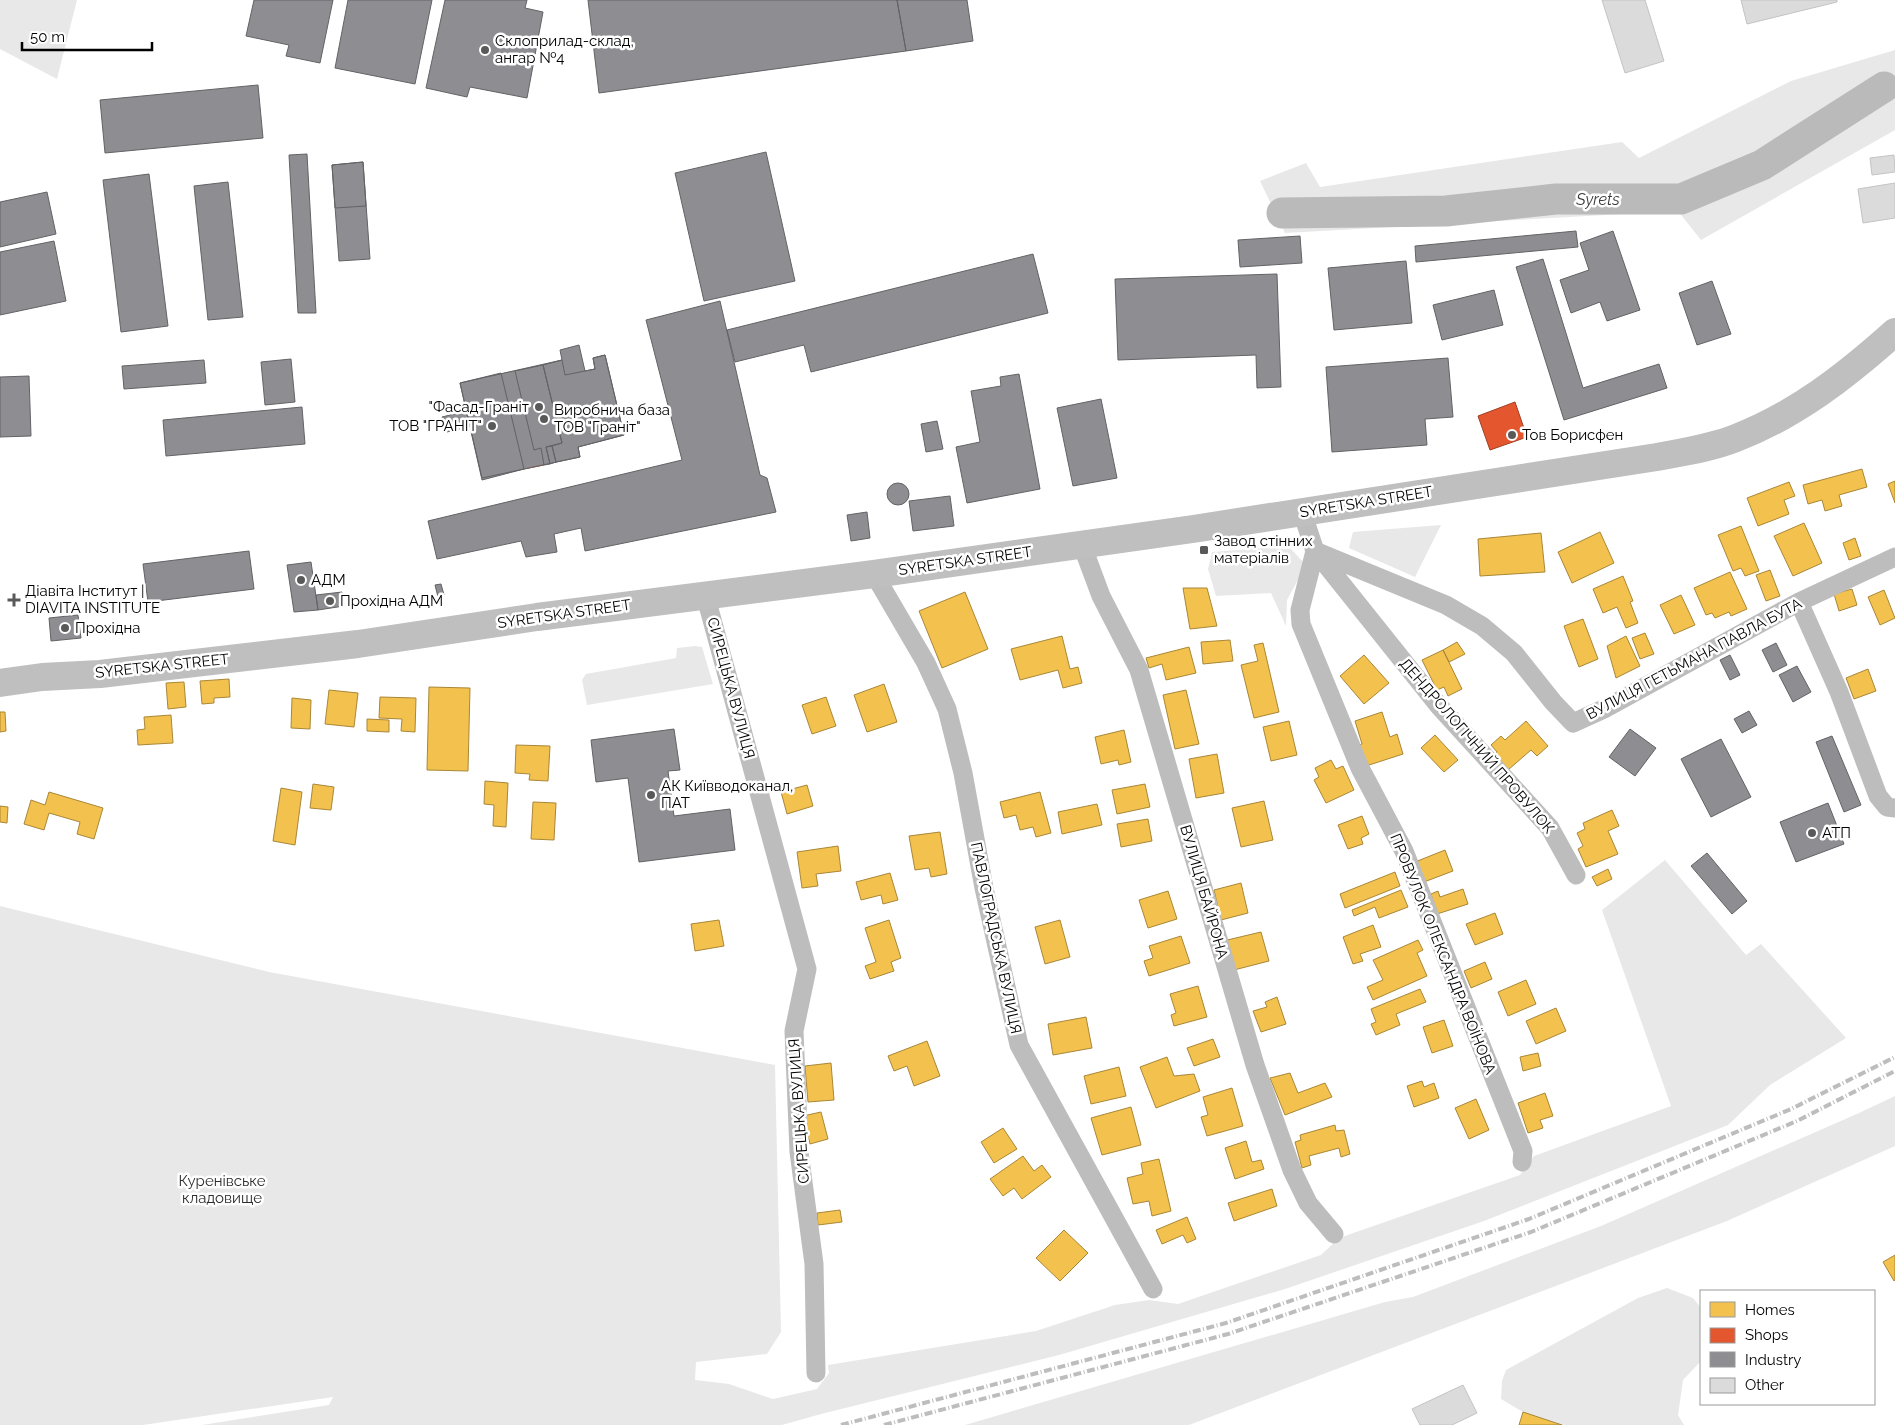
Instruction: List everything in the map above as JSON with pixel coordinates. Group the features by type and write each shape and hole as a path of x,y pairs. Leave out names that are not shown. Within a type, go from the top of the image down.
{"main road":[{"name":"SYRETSKA STREET","path":"0,683 42,677 100,674 358,644 450,629 705,594 874,574 1302,512 1657,457 1698,449 1735,438 1768,424 1800,406 1854,369 1895,332"}],"street":[{"path":"1302,512 1315,551"},
{"name":"ВУЛИЦЯ БАЙРОНА","path":"1082,544 1101,596 1139,670 1255,1065 1292,1170 1308,1203 1334,1234"},
{"name":"ВУЛИЦЯ ГЕТЬМАНА ПАВЛА БУТА","path":"1315,551 1446,604 1482,626 1514,653 1553,702 1573,723 1606,708 1799,602 1857,573 1895,557"},
{"name":"ДЕНДРОЛОГІЧНИЙ ПРОВУЛОК","path":"1315,551 1439,706 1550,828 1576,875"},
{"name":"ПРОВУЛОК ОЛЕКСАНДРА ВОЇНОВА","path":"1315,551 1300,610 1301,624 1360,768 1404,851 1523,1151 1522,1162"},
{"name":"ПАВЛОГРАДСЬКА ВУЛИЦЯ","path":"874,574 926,663 947,709 963,773 984,888 1019,1045 1153,1289"},
{"name":"СИРЕЦЬКА ВУЛИЦЯ","path":"705,594 807,969 794,1038 799,1152 814,1264 816,1373"},
{"path":"1799,602 1839,692 1878,796 1891,808"}],"green space":[{"path":"0,0 77,0 57,79 0,49"},
{"path":"1895,50 1895,130 1701,240 1678,211 1285,233 1260,181 1306,163 1320,187 1622,142 1639,158 1791,81"},
{"path":"1441,525 1415,577 1349,548 1353,532"},
{"path":"1264,548 1291,549 1306,565 1287,600 1286,626 1271,593 1216,596 1208,569 1212,552"},
{"path":"702,647 713,684 587,705 582,680 586,674 676,658 677,648"},
{"name":"Куренівське кладовище","path":"1665,860 1746,955 1761,944 1846,1038 1770,1085 1728,1125 1484,1221 1285,1289 1059,1355 782,1425 202,1425 329,1405 333,1397 143,1425 0,1425 0,906 269,972 775,1065 781,1332 767,1354 696,1362 695,1380 729,1384 773,1399 817,1389 829,1373 828,1365 1036,1331 1115,1305 1149,1300 1178,1304 1321,1255 1339,1238 1520,1175 1534,1156 1671,1106 1602,910"},
{"path":"1895,1096 1895,1146 1727,1221 1189,1425 965,1425 1385,1302 1413,1297 1601,1226"},
{"path":"1667,1288 1693,1298 1700,1307 1700,1362 1683,1380 1678,1415 1684,1425 1562,1425 1523,1412 1501,1399 1502,1381 1506,1370 1638,1298"}],"building: Homes":[{"path":"1862,469 1867,487 1839,495 1842,506 1825,511 1822,500 1808,504 1803,485"},
{"path":"1895,481 1895,503 1888,484"},
{"path":"1789,482 1795,496 1784,500 1789,514 1758,526 1747,498"},
{"path":"1804,523 1822,563 1793,576 1774,536"},
{"path":"1741,526 1759,571 1745,576 1741,568 1733,571 1718,535"},
{"path":"1600,532 1614,563 1572,583 1558,552"},
{"path":"1541,533 1545,572 1480,576 1478,539"},
{"path":"1855,538 1861,556 1849,560 1843,543"},
{"path":"1770,570 1780,596 1766,601 1756,575"},
{"path":"1730,572 1747,609 1731,616 1729,612 1715,618 1712,613 1706,615 1694,588"},
{"path":"1623,576 1633,601 1630,602 1638,623 1626,628 1617,607 1603,613 1593,589"},
{"path":"1183,588 1207,588 1217,626 1190,629"},
{"path":"1852,589 1857,605 1839,611 1834,594"},
{"path":"1884,590 1895,618 1880,625 1868,597"},
{"path":"965,592 988,649 942,668 919,611"},
{"path":"1681,595 1695,625 1674,634 1660,605"},
{"path":"1583,619 1598,659 1579,667 1564,626"},
{"path":"1645,633 1654,654 1640,659 1632,638"},
{"path":"1062,636 1070,669 1078,667 1082,683 1063,688 1058,670 1020,680 1011,649"},
{"path":"1626,636 1640,666 1616,678 1607,646"},
{"path":"1230,640 1233,661 1203,664 1201,642"},
{"path":"1457,642 1465,654 1449,662 1443,650"},
{"path":"1263,643 1279,712 1254,718 1241,665 1258,661 1254,645"},
{"path":"1189,647 1196,673 1166,680 1162,664 1149,668 1146,658"},
{"path":"1443,650 1462,689 1448,696 1444,687 1437,690 1422,660"},
{"path":"1364,655 1389,683 1364,704 1340,676"},
{"path":"1868,669 1876,691 1854,699 1846,678"},
{"path":"229,679 230,697 214,698 214,703 202,704 200,681"},
{"path":"184,682 186,707 168,709 166,683"},
{"path":"884,684 897,722 867,732 854,695"},
{"path":"429,687 470,688 468,771 427,770"},
{"path":"329,690 358,693 354,727 325,724"},
{"path":"1186,690 1199,744 1175,749 1163,695"},
{"path":"380,697 416,698 415,732 401,731 402,719 379,718"},
{"path":"826,697 836,726 812,734 802,705"},
{"path":"292,698 311,700 310,729 291,728"},
{"path":"0,712 5,712 6,731 0,732"},
{"path":"1382,712 1390,737 1397,734 1403,754 1363,767 1357,746 1362,744 1355,721"},
{"path":"171,715 173,743 138,745 137,730 145,729 144,717"},
{"path":"367,719 389,720 389,732 367,731"},
{"path":"1289,721 1297,755 1271,761 1263,727"},
{"path":"1526,721 1548,746 1537,756 1531,750 1508,770 1494,755 1497,752 1491,745 1501,736 1505,740"},
{"path":"1124,730 1131,762 1119,765 1118,760 1101,764 1095,737"},
{"path":"1435,735 1458,760 1444,772 1421,748"},
{"path":"516,745 550,746 548,781 529,780 530,774 515,773"},
{"path":"1217,754 1224,793 1196,798 1189,759"},
{"path":"1331,760 1336,769 1343,766 1354,790 1326,803 1314,780 1319,777 1315,768"},
{"path":"485,781 508,783 506,827 493,826 494,805 484,804"},
{"path":"313,784 334,787 331,810 310,808"},
{"path":"1145,784 1150,807 1117,814 1112,790"},
{"path":"807,785 813,806 787,814 781,792"},
{"path":"281,788 302,792 295,845 273,841"},
{"path":"49,792 103,808 94,839 77,834 80,822 49,813 44,830 24,824 31,800 45,805"},
{"path":"1040,792 1051,833 1036,837 1033,827 1020,830 1016,815 1004,818 1000,802"},
{"path":"1264,801 1273,840 1241,847 1232,808"},
{"path":"533,802 556,803 554,840 531,839"},
{"path":"1097,804 1102,825 1062,834 1058,812"},
{"path":"0,806 8,807 7,823 0,822"},
{"path":"1612,810 1619,826 1608,831 1618,854 1586,867 1578,849 1583,846 1577,833 1585,829 1583,823"},
{"path":"1362,816 1369,834 1361,838 1363,844 1348,849 1338,825"},
{"path":"1148,819 1152,841 1121,847 1117,824"},
{"path":"940,832 947,874 931,877 929,868 915,870 909,836"},
{"path":"838,846 841,871 816,874 818,886 802,888 797,852"},
{"path":"1445,850 1453,871 1424,882 1415,862"},
{"path":"1608,869 1612,879 1597,886 1592,877"},
{"path":"1395,872 1400,886 1345,908 1340,894"},
{"path":"890,873 898,900 883,904 881,895 861,900 856,882"},
{"path":"1241,883 1248,913 1221,920 1214,890"},
{"path":"1463,889 1468,904 1437,914 1431,894 1438,891 1440,897"},
{"path":"1401,890 1408,907 1379,918 1375,907 1354,916 1352,910"},
{"path":"1168,891 1177,919 1148,928 1139,900"},
{"path":"1495,913 1503,934 1475,945 1466,924"},
{"path":"719,920 724,946 695,951 691,924"},
{"path":"889,920 901,958 891,962 894,971 870,979 865,966 876,962 865,928"},
{"path":"1060,920 1070,957 1045,964 1035,927"},
{"path":"1373,925 1381,947 1360,954 1363,961 1353,964 1343,937"},
{"path":"1261,932 1269,961 1230,971 1223,941"},
{"path":"1181,936 1190,963 1149,976 1144,961 1153,958 1149,946"},
{"path":"1418,940 1423,950 1417,953 1427,976 1373,1000 1367,987 1383,980 1373,960"},
{"path":"1485,962 1492,979 1471,988 1464,971"},
{"path":"1526,980 1536,1004 1508,1016 1498,992"},
{"path":"1198,986 1207,1017 1174,1026 1171,1015 1176,1013 1170,994"},
{"path":"1420,989 1426,1002 1396,1014 1400,1025 1376,1035 1371,1024 1376,1022 1371,1009"},
{"path":"1277,997 1286,1024 1261,1032 1253,1011 1267,1007 1265,1002"},
{"path":"1556,1008 1566,1031 1536,1044 1526,1021"},
{"path":"1086,1017 1092,1048 1053,1055 1048,1024"},
{"path":"1444,1020 1453,1046 1432,1053 1423,1027"},
{"path":"1213,1039 1220,1057 1194,1066 1187,1048"},
{"path":"927,1041 940,1076 914,1086 907,1066 894,1071 888,1056"},
{"path":"1538,1053 1541,1066 1523,1071 1520,1057"},
{"path":"1167,1057 1174,1076 1194,1074 1200,1091 1156,1108 1140,1067"},
{"path":"831,1063 834,1100 808,1102 805,1066"},
{"path":"1119,1067 1126,1096 1091,1104 1084,1076"},
{"path":"1290,1073 1298,1093 1325,1083 1332,1097 1285,1115 1270,1078"},
{"path":"1422,1081 1424,1087 1434,1083 1439,1098 1414,1107 1407,1086"},
{"path":"1232,1088 1243,1126 1207,1136 1201,1117 1208,1115 1203,1097"},
{"path":"1545,1093 1553,1116 1540,1120 1543,1128 1528,1133 1518,1103"},
{"path":"1476,1099 1489,1130 1469,1139 1455,1108"},
{"path":"1131,1107 1141,1145 1102,1155 1091,1118"},
{"path":"821,1112 828,1139 810,1144 803,1116"},
{"path":"1335,1125 1336,1131 1344,1130 1350,1154 1341,1157 1339,1148 1309,1156 1311,1165 1302,1168 1295,1142 1301,1140 1300,1135"},
{"path":"1003,1128 1017,1149 994,1163 981,1142"},
{"path":"1246,1141 1252,1162 1261,1160 1264,1169 1235,1179 1225,1148"},
{"path":"1023,1156 1034,1171 1042,1165 1051,1177 1022,1199 1014,1188 1003,1196 990,1179"},
{"path":"1159,1159 1171,1211 1152,1216 1149,1201 1133,1204 1127,1178 1143,1174 1141,1163"},
{"path":"1272,1189 1277,1206 1234,1221 1228,1203"},
{"path":"840,1210 842,1222 818,1225 817,1213"},
{"path":"1187,1217 1196,1239 1187,1243 1183,1235 1162,1244 1156,1230"},
{"path":"1064,1230 1088,1253 1060,1281 1036,1258"},
{"path":"1895,1255 1895,1280 1894,1281 1883,1262"},
{"path":"1523,1412 1562,1425 1519,1425"}],"building: Shops":[{"path":"515,371 534,450 541,448 544,465 524,469 501,374"},
{"path":"1515,402 1527,437 1490,450 1478,416"}],"building: Industry":[{"path":"254,0 333,0 320,63 286,56 289,45 246,36"},
{"path":"348,0 432,0 415,84 335,68"},
{"name":"Склоприлад-склад, ангар №4","path":"445,0 527,0 525,8 543,12 527,98 470,87 467,97 426,88"},
{"path":"588,0 897,0 906,51 599,93"},
{"path":"897,0 967,0 973,41 906,51"},
{"path":"258,85 263,138 105,153 100,100"},
{"path":"766,152 795,281 704,301 675,173"},
{"path":"307,154 316,313 298,313 289,155"},
{"path":"363,162 370,259 339,261 332,165"},
{"path":"363,162 366,206 335,208 332,165"},
{"path":"149,174 168,326 121,332 103,180"},
{"path":"228,182 243,317 208,320 194,186"},
{"path":"47,192 56,234 0,247 0,202"},
{"path":"1576,231 1578,247 1416,262 1415,246"},
{"path":"1613,231 1640,310 1607,321 1600,302 1571,313 1560,280 1589,270 1580,243"},
{"path":"1300,236 1302,263 1240,267 1238,240"},
{"path":"54,241 66,301 0,315 0,252"},
{"path":"1033,254 1048,313 811,372 804,345 735,362 727,330"},
{"path":"1543,259 1583,388 1659,364 1667,388 1564,420 1516,267"},
{"path":"1406,261 1412,323 1334,330 1328,268"},
{"path":"1277,274 1281,387 1257,388 1256,355 1118,360 1115,279"},
{"path":"1712,281 1731,334 1697,345 1679,293"},
{"path":"1494,290 1503,325 1442,340 1433,305"},
{"path":"720,301 760,475 767,478 776,512 585,551 581,528 554,534 557,552 526,557 521,541 437,559 428,521 682,460 646,320"},
{"name":"Виробнича база ТОВ \"Граніт\"","path":"579,345 585,371 595,369 593,358 605,355 624,435 578,447 580,457 482,478 460,383 562,360 560,350"},
{"path":"605,355 624,435 578,447 580,457 556,462 552,446 562,443 543,365 562,360 565,375 595,369 593,358"},
{"path":"1448,358 1453,417 1425,419 1427,445 1332,452 1326,367"},
{"path":"291,359 295,402 265,405 261,362"},
{"path":"204,360 206,383 124,389 122,366"},
{"name":"\"Фасад-Граніт","path":"543,365 562,443 546,447 550,464 544,465 541,448 534,450 515,371"},
{"name":"ТОВ \"ГРАНІТ\"","path":"501,373 524,469 482,480 460,383"},
{"path":"1019,374 1040,489 967,503 956,447 980,442 971,391 1001,386 1000,377"},
{"path":"29,376 31,436 0,437 0,377"},
{"path":"1101,399 1117,478 1073,486 1057,408"},
{"path":"302,407 305,444 166,456 163,420"},
{"path":"466,411 470,426 447,432 442,417"},
{"path":"937,421 943,449 926,452 921,424"},
{"path":"552,446 556,462 550,464 546,447"},
{"path":"898,483 906,486 909,494 906,502 898,505 890,502 887,494 890,486"},
{"path":"950,496 954,526 913,531 909,501"},
{"path":"867,512 870,538 851,541 847,515"},
{"path":"249,551 254,589 148,602 143,564"},
{"name":"АДМ","path":"311,562 318,610 294,612 287,565"},
{"path":"441,584 444,595 438,597 435,585"},
{"name":"Прохідна АДМ","path":"342,592 344,606 318,610 316,595"},
{"name":"Прохідна","path":"78,615 81,638 51,641 49,618"},
{"path":"1776,643 1787,665 1773,672 1762,650"},
{"path":"1730,655 1740,675 1730,680 1720,660"},
{"path":"1797,666 1811,692 1793,702 1779,675"},
{"path":"1749,711 1757,725 1742,733 1734,719"},
{"name":"АК Київводоканал, ПАТ","path":"674,729 680,770 668,771 674,816 730,809 735,850 639,862 628,778 596,782 591,740"},
{"path":"1630,729 1656,748 1635,776 1609,757"},
{"path":"1832,736 1861,805 1844,812 1816,742"},
{"path":"1721,739 1751,797 1711,817 1681,759"},
{"name":"АТП","path":"1828,803 1844,844 1796,862 1780,822"},
{"path":"1707,853 1747,901 1732,914 1691,866"}],"building: Other":[{"path":"1602,0 1645,0 1664,61 1625,73"},
{"path":"1741,0 1837,0 1837,2 1747,24"},
{"path":"1894,155 1895,172 1872,175 1870,158"},
{"path":"1895,183 1895,218 1863,223 1858,189"},
{"path":"1463,1385 1477,1413 1452,1425 1420,1425 1412,1409"}],"waterway":[{"name":"Syrets","path":"1282,213 1446,211 1556,199 1681,199 1762,165 1884,87"}],"railway":[{"path":"841,1425 1226,1323 1529,1219 1791,1109 1895,1057"},
{"path":"884,1425 1228,1334 1531,1232 1797,1121 1895,1071"}],"place":[{"name":"Склоприлад-склад, ангар №4","path":"485,50"},
{"name":"\"Фасад-Граніт","path":"539,407"},
{"name":"Виробнича база ТОВ \"Граніт\"","path":"544,419"},
{"name":"ТОВ \"ГРАНІТ\"","path":"492,426"},
{"name":"Тов Борисфен","path":"1512,435"},
{"name":"Завод стінних матеріалів","path":"1204,550"},
{"name":"АДМ","path":"301,580"},
{"name":"Діавіта Інститут | DIAVITA INSTITUTE","path":"14,600"},
{"name":"Прохідна АДМ","path":"330,601"},
{"name":"Прохідна","path":"65,628"},
{"name":"АК Київводоканал, ПАТ","path":"651,795"},
{"name":"АТП","path":"1812,833"}]}
